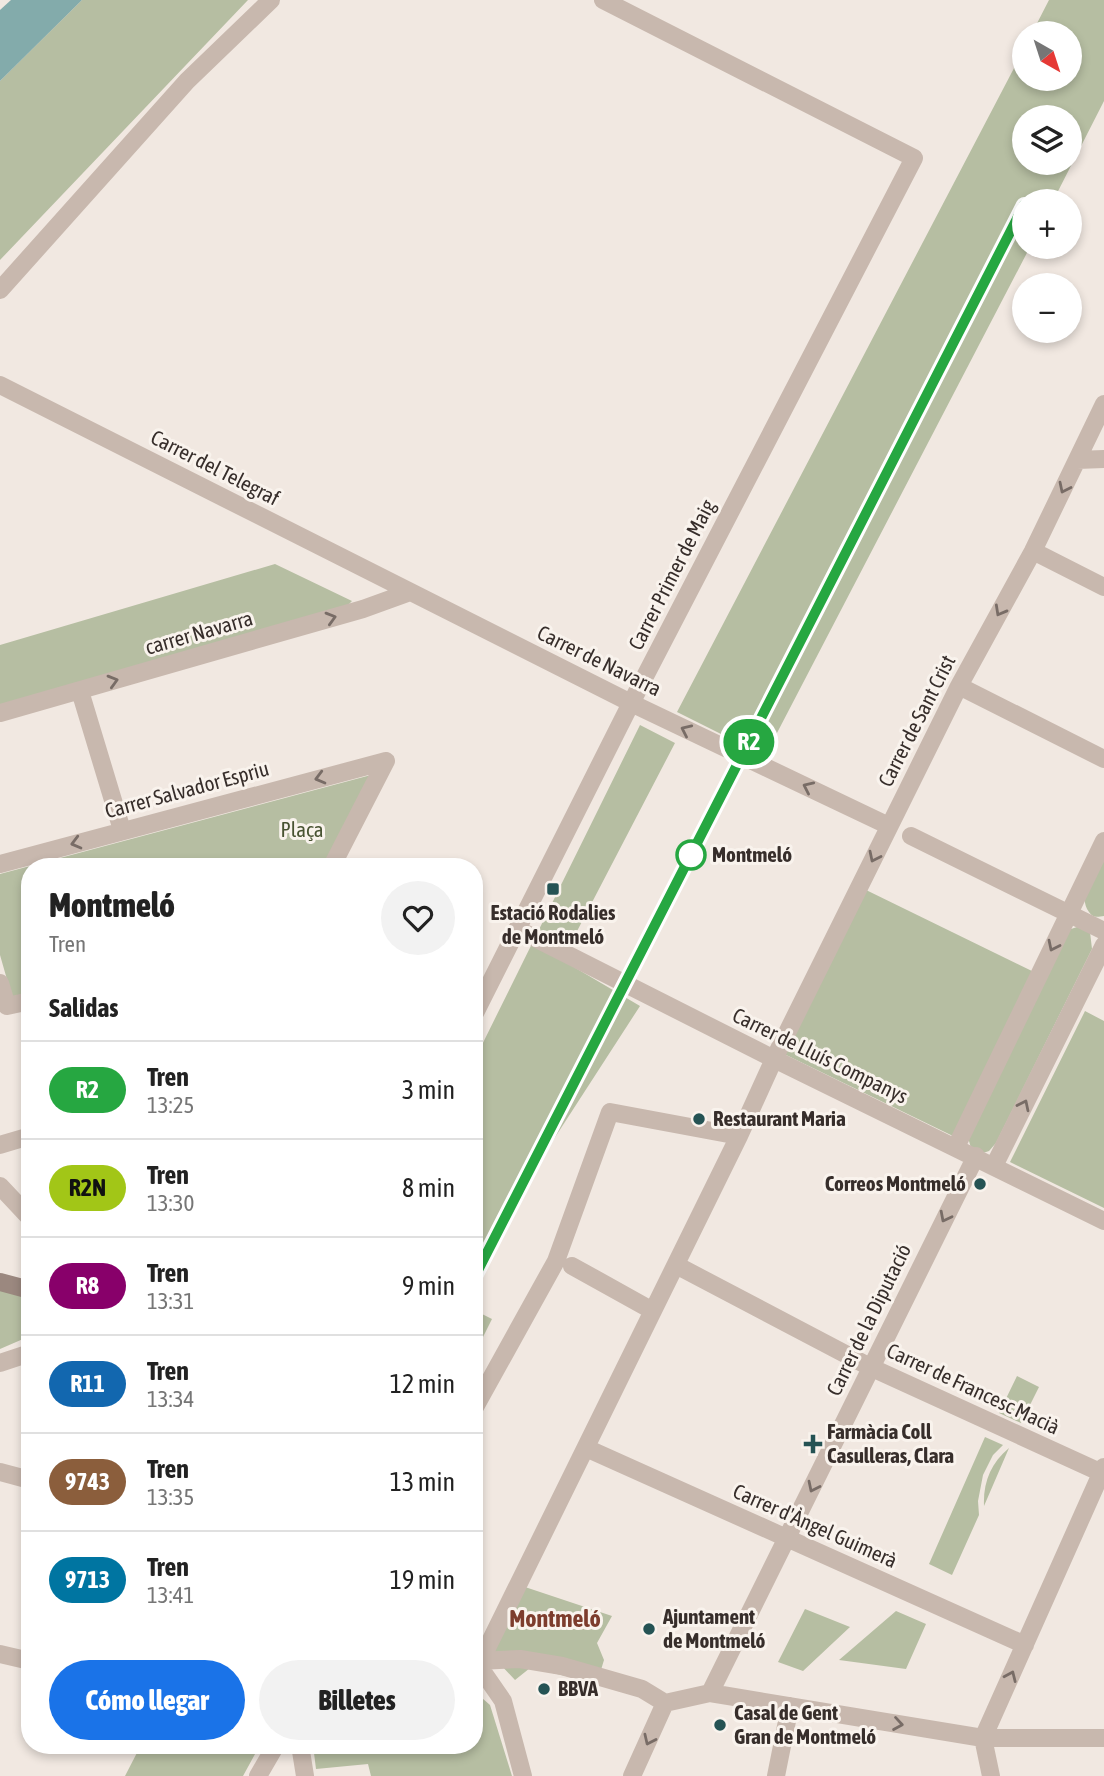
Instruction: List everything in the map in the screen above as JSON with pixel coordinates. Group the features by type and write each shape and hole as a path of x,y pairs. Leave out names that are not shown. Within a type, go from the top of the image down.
{"street":[{"path":"0,290 169,101 271,0"},
{"name":"Carrer Primer de Maig","path":"483,996 631,703 914,158 603,0"},
{"name":"Carrer del Telegraf","path":"0,385 410,592"},
{"name":"Carrer de Sant Crist","path":"483,1654 676,1265 774,1059 960,686 1033,551 1104,404"},
{"path":"1077,460 1104,459"},
{"path":"1033,551 1104,587"},
{"name":"Carrer de Navarra","path":"410,592 631,703 890,826"},
{"name":"carrer Navarra","path":"0,713 363,609 410,592"},
{"path":"960,686 1104,759"},
{"path":"80,691 122,830"},
{"name":"Carrer Salvador Espriu","path":"22,858 386,761 336,858"},
{"path":"911,836 1104,932"},
{"path":"956,1147 1104,841"},
{"name":"Carrer Salvador Espriu","path":"0,864 21,858"},
{"name":"Carrer de Lluís Companys","path":"517,929 1104,1221"},
{"path":"994,1166 1104,945"},
{"path":"0,984 7,1006 21,1002"},
{"path":"483,1394 564,1264 610,1112 739,1136"},
{"path":"0,1145 21,1139"},
{"name":"Carrer de la Diputació","path":"710,1693 976,1156"},
{"path":"0,1186 21,1208"},
{"path":"564,1264 653,1311"},
{"name":"Carrer de Francesc Macià","path":"676,1265 870,1367 1103,1471"},
{"path":"0,1282 21,1288"},
{"path":"0,1363 21,1356"},
{"name":"Carrer d'Àngel Guimerà","path":"586,1448 1025,1645"},
{"path":"991,1776 983,1738 1103,1471"},
{"path":"0,1472 21,1477"},
{"path":"0,1654 21,1659"},
{"path":"483,1660 520,1659 562,1667 642,1689 665,1703 710,1693 983,1738 1104,1738"},
{"path":"483,1671 503,1701 523,1776"},
{"path":"632,1776 665,1703"},
{"path":"776,1776 790,1706"},
{"path":"258,1776 271,1754"},
{"path":"301,1754 305,1776"}],"green space":[{"path":"82,0 248,0 0,260 0,81"},
{"path":"1049,0 1104,0 1104,101 1082,144 1082,105 1012,105 1012,175 1066,175 1059,189 1012,189 1012,259 1024,259 1016,273 1012,273 1012,282 765,756 677,712 1012,72 1012,91 1082,91 1082,21 1038,21"},
{"path":"275,564 352,601 347,606 0,705 0,645"},
{"path":"640,725 675,743 562,960 640,1006 552,1142 483,1274 483,1043"},
{"name":"Plaça","path":"371,775 328,858 60,858"},
{"path":"1104,854 1104,916 1095,917 1086,905 1086,890"},
{"name":"Plaça","path":"21,868 21,995 12,997 0,955 0,874"},
{"path":"864,889 1034,972 955,1137 782,1053"},
{"path":"1080,926 1090,932 1092,949 996,1143 983,1153 971,1148 967,1134 1068,930"},
{"path":"1085,1011 1104,1021 1104,1208 1010,1162"},
{"path":"0,1288 21,1293 21,1340 0,1349"},
{"path":"483,1314 492,1319 483,1337"},
{"path":"1017,1376 1039,1387 1021,1423 999,1413"},
{"path":"985,1437 1003,1445 993,1455 983,1475 978,1501 979,1515 952,1575 929,1564"},
{"path":"1009,1448 984,1506 989,1474 997,1460"},
{"path":"516,1584 612,1616 597,1643 604,1660 597,1683 530,1668 515,1680 483,1646"},
{"path":"805,1609 850,1627 803,1671 778,1662"},
{"path":"896,1611 926,1624 906,1669 839,1660"},
{"path":"483,1699 490,1705 512,1776 371,1776 368,1764 316,1769 314,1754 483,1754"},
{"path":"136,1754 255,1754 243,1776 125,1776"}],"water":[{"path":"11,0 82,0 0,81 0,10"}],"train":[{"name":"R2","path":"483,1261 1012,228"}],"place":[{"name":"Montmeló","path":"691,855"},
{"name":"Estació Rodalies de Montmeló","path":"553,889"},
{"name":"Restaurant Maria","path":"699,1119"},
{"name":"Correos Montmeló","path":"980,1184"},
{"name":"Farmàcia Coll Casulleras, Clara","path":"813,1444"},
{"name":"Ajuntament de Montmeló","path":"649,1629"},
{"name":"BBVA","path":"544,1689"},
{"name":"Casal de Gent Gran de Montmeló","path":"720,1725"}],"district":[{"name":"Montmeló","path":"555,1619"}]}
